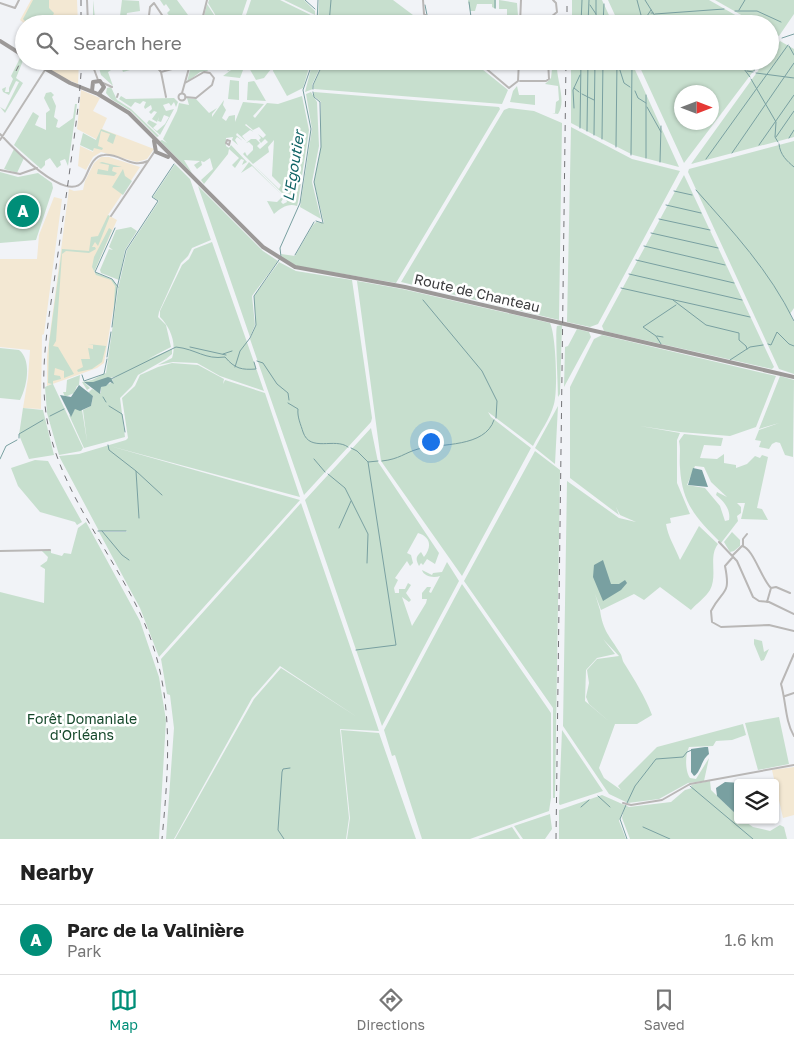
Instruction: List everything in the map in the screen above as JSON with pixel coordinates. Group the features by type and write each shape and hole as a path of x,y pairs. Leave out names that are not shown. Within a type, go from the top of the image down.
{"main road":[{"path":"0,41 15,50"},
{"name":"Route de Chanteau","path":"45,70 81,88 98,94 132,115 161,145 159,151"},
{"path":"81,88 94,82"},
{"path":"92,91 94,82"},
{"name":"Route de Chanteau","path":"94,82 104,87 107,98 118,106"},
{"path":"98,94 104,87"},
{"name":"Route de Chanteau","path":"152,137 159,151 187,172 247,233 279,259 305,270 404,287 794,377"}],"street":[{"path":"0,2 12,9 15,8 19,0"},
{"path":"87,0 88,15"},
{"path":"203,15 207,0"},
{"path":"422,0 425,15"},
{"path":"520,15 521,0"},
{"path":"553,0 557,10 553,15"},
{"path":"149,15 150,7 154,3 162,15"},
{"path":"0,140 45,70"},
{"path":"93,70 94,82"},
{"path":"166,70 161,72 166,97"},
{"path":"185,83 204,72 210,73 214,78 212,85 196,98 185,97 183,100 179,100 178,95 182,94 189,70"},
{"path":"488,70 509,88 518,81 548,80 548,70"},
{"path":"518,81 519,70"},
{"path":"182,94 185,97"},
{"path":"1,136 58,185 73,187 80,184 94,160 101,155 109,155 137,164 148,160"},
{"path":"111,216 148,160 159,151"},
{"path":"0,170 20,174 37,168"},
{"path":"747,534 743,538 743,546 726,564 728,586 712,609 712,622 721,627 769,626 794,631"},
{"path":"719,542 738,562 750,593 759,601 767,602 794,614"},
{"path":"743,546 750,552 761,577 771,588"},
{"path":"0,551 50,550"},
{"path":"771,588 776,587 790,593"},
{"path":"767,602 771,588"},
{"path":"794,654 781,682 790,729 794,736"},
{"path":"784,696 794,693"},
{"path":"623,803 631,805 662,800 690,784 794,765"}],"shaded area":[{"path":"31,0 77,0 78,15 23,15"},
{"path":"51,70 79,70 78,84"},
{"path":"81,90 100,98 93,111 107,118 102,129 154,149 147,159 137,162 101,152 93,157 86,170 78,166 80,146 93,152 96,139 77,129"},
{"path":"101,157 109,157 140,167 108,215 117,220 94,272 113,280 117,287 104,363 97,368 47,386 47,356 69,189 74,191 83,190 85,181 94,163"},
{"path":"54,197 62,199 44,334 42,335 41,409 23,408 30,350 0,347 0,259 37,259 39,235"},
{"path":"794,767 794,815 783,818 779,801 779,779 774,779 772,770"}],"green space":[{"path":"33,0 49,0 49,8 54,13 53,15 25,15"},
{"path":"122,0 139,1 140,11 127,13 127,15 120,15"},
{"path":"160,0 177,0 188,15 169,15 167,13 170,10 166,4 164,6"},
{"path":"209,0 247,0 242,15 215,15 208,3"},
{"path":"251,0 280,0 311,15 246,15"},
{"path":"284,0 304,0 315,11 315,15"},
{"path":"319,0 393,0 413,15 318,15"},
{"path":"468,0 496,0 496,9 492,7 492,4 477,4 475,11 470,11"},
{"path":"499,0 517,3 518,15 507,15 507,9 499,9"},
{"path":"572,0 602,0 609,15 572,15"},
{"path":"608,0 709,0 735,15 615,15"},
{"path":"715,0 794,0 794,14 779,36 779,15 741,15"},
{"path":"207,4 214,15 204,15"},
{"path":"780,41 794,49 794,137 691,164 715,130 719,130 719,125 759,70 779,70"},
{"path":"15,68 15,70 19,70 16,78 23,83 5,113 0,107 5,110 19,82 16,81 9,95 3,92 2,89 6,87 5,92 9,92 13,79 11,76"},
{"path":"100,70 111,70 108,72 113,86 101,75"},
{"path":"190,70 208,71 200,72 187,82"},
{"path":"231,70 243,70 240,78 223,76"},
{"path":"250,70 270,70 264,78 256,80"},
{"path":"308,70 303,88 287,96 273,71"},
{"path":"311,70 319,70 312,85 313,89 305,92"},
{"path":"320,70 483,70 508,90 502,104 314,89 313,86"},
{"path":"552,70 557,70 561,93 561,104 558,114 552,113 555,113 556,102 559,100 558,86 545,84 551,78"},
{"path":"571,70 635,70 679,167 633,155 571,123"},
{"path":"641,70 754,70 719,117 719,85 674,85 674,130 709,130 684,163"},
{"path":"230,80 239,81 239,100 228,99"},
{"path":"254,81 266,101 247,100 248,82"},
{"path":"517,86 519,95 535,95 535,105 510,102 513,91"},
{"path":"111,87 117,100 131,109 159,136 157,137 131,111 111,99 106,93 107,88"},
{"path":"51,92 54,95 52,97 56,106 54,117 58,120 56,127 59,128 73,118 75,104 77,104 68,166 65,159 60,161 61,165 57,168 50,158 45,161 45,165 41,169 14,145 33,112 39,116 35,125 46,130 46,113 50,110 44,98 46,93"},
{"path":"311,92 317,102 319,146 312,182 321,219 300,207 312,129 306,94"},
{"path":"314,92 499,107 500,109 396,283 297,266 282,258 281,254 295,256 313,225 316,222 324,223 314,182 321,147 321,102 314,96"},
{"path":"121,96 126,99 174,98 178,102 176,107 174,102 171,106 169,103 163,105 166,111 174,109 160,135 147,123 149,120 157,124 153,128 157,131 165,124 169,117 164,115 161,122 158,121 159,117 157,122 152,119 157,112 154,111 151,114 149,112 152,109 151,105 145,109 146,102 143,101 140,104 135,102 131,107 119,99"},
{"path":"302,96 309,130 298,202 297,206 285,207 274,214 267,201 277,202 283,196 281,202 283,204 287,202 285,196 243,154 245,152 247,156 253,150 253,146 249,142 246,143 251,139 256,139 260,143 257,146 260,149 268,142 265,139 261,143 259,140 261,138 258,134 263,138 266,135 259,127 253,130 246,124 254,132 250,130 242,136 246,141 237,133 236,135 243,141 237,137 235,140 238,145 232,140 233,137 226,138 226,146 229,148 231,145 247,162 242,165 244,160 241,159 235,168 232,165 239,158 229,149 228,154 204,184 201,180 213,169 210,158 204,162 201,161 202,165 197,169 194,165 200,161 184,160 192,173 160,141 162,140 167,143 163,139 179,103 189,105 187,98 196,99 209,113 217,108 212,117 224,100 223,105 226,110 222,118 226,121 229,116 235,115 235,122 243,102 264,104 253,116 255,118 267,103 278,104","holes":["274,140 272,176 281,185 279,189 253,164 269,152 268,147"]},
{"path":"509,108 534,111 562,123 559,320 401,282 504,110"},
{"path":"571,127 632,159 680,171 598,324 590,327 567,322"},
{"path":"101,129 116,135 113,144 107,141 110,134 101,131 98,146 103,148 102,150 94,148 93,151 80,145 83,133 96,140"},
{"path":"794,141 794,308 790,314 794,322 794,374 779,369 688,172 689,169"},
{"path":"14,149 24,158 17,173 4,169"},
{"path":"249,162 283,196 252,166 241,173"},
{"path":"99,163 122,167 113,167 112,171 117,173 114,176 97,174 98,169 108,171 109,165"},
{"path":"175,164 190,179 211,240 192,248 188,256 181,263 159,312 158,317 166,325 171,347 148,359 172,349 172,354 138,375 132,386 120,398 125,437 84,448 69,415 71,416 75,409 82,410 87,441 83,410 91,406 93,396 88,393 92,389 101,393 101,387 113,382 112,379 118,376 93,382 84,382 90,388 87,390 82,382 92,380 106,373 118,289 127,250 159,201 153,197"},
{"path":"123,169 125,176 132,181 123,195 112,187"},
{"path":"0,172 18,177 38,173 52,183 53,188 36,240 0,243"},
{"path":"684,175 774,367 772,369 604,331 602,326"},
{"path":"198,186 263,251 278,261 252,296 255,325 250,337"},
{"path":"108,215 110,216 98,246 95,242 92,247 96,249 89,253 66,251 62,254 56,341 53,346 58,347 74,374 64,378 64,371 55,368 54,375 60,376 61,379 53,381 53,384 83,448 81,451 59,455 47,413 45,387 52,384 48,383 49,344 62,249 89,251 91,237 98,236"},
{"path":"131,227 137,231 125,250 119,280 101,273 100,270 109,249 113,250 109,247 116,230"},
{"path":"109,228 112,230 94,271 92,267 94,257"},
{"path":"212,242 264,391 220,376 197,363 173,362 158,365 172,358 174,347 170,330 160,317 160,311 182,265 189,259 194,249"},
{"path":"279,262 296,271 352,280 372,418 371,422 304,495 250,339 256,325 254,296"},
{"path":"95,272 113,280 117,287 113,320 115,286 111,280 96,275"},
{"path":"357,281 402,289 550,323 554,339 556,363 556,388 552,410 533,446 488,412 491,417 531,448 462,576 381,461"},
{"path":"562,325 560,394 558,397 556,330 557,326"},
{"path":"577,329 589,332 591,337 564,387 565,347 568,346"},
{"path":"602,335 776,376 756,427 730,436 680,432 640,426 680,433 677,440 677,483 690,514 670,518 671,523 666,524 680,560 699,526 718,544 714,555 712,584 708,593 691,610 660,587 644,600 634,594 601,610 595,594 605,629 621,654 623,662 643,695 652,715 637,724 615,724 599,768 604,778 621,790 618,786 657,747 743,724 746,735 732,740 716,741 713,746 689,747 686,763 690,778 696,779 709,758 704,781 688,783 659,799 628,803 609,794 563,726 567,481 619,518 636,522 620,515 616,507 619,515 570,478 570,387 594,339","holes":["603,639 619,656 597,659 587,670 589,683 586,697 589,704 611,723 585,701 586,670 597,658 615,654"]},
{"path":"88,344 106,346 102,362 92,369 78,372 77,370 83,367 81,359 90,359 88,348 93,349 93,345"},
{"path":"0,348 19,350 26,360 25,388 20,400 0,398"},
{"path":"172,363 198,365 224,379 223,384 225,380 265,393 300,497 110,446 300,500 159,657 140,608 99,532 127,531 99,531 59,456 79,454 126,440 128,438 122,398 135,386 140,375"},
{"path":"80,375 79,385 74,393 65,397 63,392 66,392 67,380"},
{"path":"780,376 794,380 793,457 785,455 780,443 772,444 769,449 759,447 761,441 755,440 759,430 779,423 759,429"},
{"path":"558,406 555,464 535,448"},
{"path":"23,408 43,410 54,455 29,459 19,435"},
{"path":"371,428 378,462 439,553 435,564 427,559 423,565 421,563 419,566 417,557 421,552 424,557 429,543 426,537 418,533 407,553 411,555 413,563 410,566 407,561 395,578 398,580 394,588 395,593 399,593 399,589 405,589 408,583 411,585 406,593 411,600 409,602 402,597 412,626 426,603 427,599 422,599 422,593 427,587 431,587 429,592 431,593 440,576 429,576 422,570 432,575 433,573 442,572 447,562 459,581 382,726 305,500"},
{"path":"684,434 723,438 721,446 704,445 700,458 717,459 724,454 724,463 736,465 736,468 747,464 755,456 760,458 762,455 768,457 757,508 762,509 768,520 741,519 745,503 737,503 741,507 741,513 737,516 738,521 721,543 692,510 684,492 681,481 679,441","holes":["695,466 704,467 711,482 727,497 717,492 716,495 726,506 729,520 725,521 720,506 705,488 687,485"]},
{"path":"535,451 560,470 555,798 553,798 553,708 464,581"},
{"path":"35,460 48,461 82,522 77,525 75,522 40,512 18,486 11,468"},
{"path":"301,503 379,731 340,729 349,818 346,839 175,839 254,699 281,668 357,717 280,666 252,698 174,839 166,839 174,728 170,695 167,694 161,659"},
{"name":"Forêt Domaniale d'Orléans","path":"86,522 140,621 159,677 166,720 159,839 0,839 0,592 44,603 45,569 40,566 47,561 48,557 41,550 51,550 51,553 62,556 64,553 71,554 78,528"},
{"path":"732,532 740,540 740,546 730,552 724,542"},
{"path":"462,584 551,713 551,798 549,811 470,839 422,839 395,755 392,756 384,730"},
{"path":"754,639 762,641 764,652 769,649 764,660 761,661 754,644"},
{"path":"779,717 789,764 758,770 745,723"},
{"path":"341,730 379,733 416,839 347,839 350,818"},
{"path":"562,730 603,791 560,805 559,804"},
{"path":"710,781 711,790 734,812 734,824 749,824 753,827 770,831 780,825 784,827 787,839 630,839 622,818 624,809 619,821 626,839 559,839 559,810 602,795 629,807 671,802 685,790 692,788 691,785"},
{"path":"550,814 552,829 545,839 523,839 514,826"},
{"path":"512,827 520,839 478,839"}],"water":[{"path":"108,377 111,378 114,384 110,382 106,386 101,387 100,394 84,382 93,382"},
{"path":"79,385 93,396 91,406 80,411 75,409 71,417 60,395 71,397"},
{"path":"693,468 702,470 708,487 688,485"},
{"path":"603,560 611,584 619,584 625,580 627,583 621,590 603,601 593,577 594,565"},
{"path":"708,747 709,754 694,776 691,772 691,749"},
{"path":"725,782 734,783 734,812 717,796 716,788"}],"waterway":[{"path":"305,0 315,9"},
{"name":"L'Egoutier","path":"317,15 318,0"},
{"path":"330,15 331,0"},
{"path":"495,0 495,8"},
{"path":"581,15 582,0"},
{"path":"588,15 589,0"},
{"path":"596,0 596,15"},
{"path":"637,0 641,15"},
{"path":"645,0 654,15"},
{"path":"739,10 745,0"},
{"path":"469,2 471,15"},
{"path":"603,15 604,4"},
{"path":"425,5 427,15"},
{"path":"590,5 596,14"},
{"path":"655,14 724,9"},
{"path":"648,15 651,10"},
{"path":"735,11 757,11 766,15"},
{"path":"782,38 794,34"},
{"path":"779,58 788,45"},
{"path":"789,46 794,55"},
{"path":"732,153 794,63"},
{"name":"L'Egoutier","path":"235,367 240,351 250,338 256,325 254,296 281,257 280,248 300,203 311,129 303,90 310,70"},
{"path":"313,89 320,70"},
{"path":"580,128 581,70"},
{"path":"587,131 588,70"},
{"path":"594,135 595,70"},
{"path":"602,139 603,70"},
{"path":"616,147 617,70"},
{"path":"620,70 624,83 630,87"},
{"path":"631,155 632,70"},
{"path":"745,70 750,77"},
{"path":"706,159 770,70"},
{"path":"747,71 753,72"},
{"path":"756,73 794,78"},
{"path":"574,108 573,90 580,75"},
{"path":"751,79 776,122 775,137 778,142"},
{"path":"574,88 579,92"},
{"path":"635,91 638,98 646,103"},
{"path":"313,92 314,97 320,102 321,147 314,182 323,223"},
{"path":"582,94 594,100"},
{"path":"646,95 646,158"},
{"path":"759,145 794,95"},
{"path":"647,107 661,132"},
{"path":"776,137 794,111"},
{"path":"660,162 661,126"},
{"path":"789,138 794,130"},
{"path":"779,144 782,155 794,167"},
{"path":"112,327 117,288 126,250 158,201 152,197 174,164"},
{"path":"696,190 762,268 794,321"},
{"path":"674,191 692,195"},
{"path":"666,205 701,213"},
{"path":"659,219 710,230"},
{"path":"316,221 322,223"},
{"path":"295,255 314,222"},
{"path":"115,228 95,272 112,279 118,287"},
{"path":"651,233 718,248"},
{"path":"644,246 725,265"},
{"path":"636,260 734,283"},
{"path":"629,274 742,300"},
{"path":"621,288 750,317"},
{"path":"423,300 482,371 497,401 496,418"},
{"path":"673,300 706,325 739,333 739,340 747,349"},
{"path":"661,344 656,336 643,327 676,305"},
{"path":"107,357 111,332"},
{"path":"768,344 771,345 777,332 789,344 794,346"},
{"path":"657,336 663,337"},
{"path":"730,360 750,347 763,345"},
{"name":"L'Egoutier","path":"111,379 176,347 206,356 225,357 232,364 243,369 256,369 254,362"},
{"path":"190,347 226,355"},
{"path":"223,354 232,351"},
{"path":"82,375 84,381 104,374 107,359"},
{"path":"257,361 263,363 277,384 288,393 289,400"},
{"path":"103,397 106,402"},
{"path":"288,403 298,409 303,432 311,442 336,443 348,447"},
{"path":"109,406 122,414 125,432"},
{"name":"L'Egoutier","path":"50,416 64,409"},
{"name":"L'Egoutier","path":"19,438 19,434 43,420"},
{"path":"382,461 393,459 418,449 472,440 482,436 494,420"},
{"name":"L'Egoutier","path":"0,459 6,446 17,440"},
{"path":"108,445 109,450 136,471 139,518"},
{"path":"351,448 368,462 378,461"},
{"path":"314,459 325,472"},
{"path":"356,650 396,645 368,462"},
{"path":"136,471 162,495"},
{"path":"328,474 345,488 368,534 367,563"},
{"path":"339,528 351,501"},
{"path":"98,531 126,531"},
{"path":"102,531 122,555 129,560"},
{"path":"627,803 635,786 656,759 683,757 692,750"},
{"path":"284,839 278,830 282,772 283,769 290,768"},
{"path":"690,786 753,839"},
{"path":"598,796 610,807"},
{"path":"581,807 589,800"},
{"path":"626,805 620,819 627,839"},
{"path":"643,827 670,839"}],"railway":[{"path":"81,0 81,15"},
{"path":"567,0 567,15"},
{"path":"81,70 79,99 47,331 44,369 45,406 55,451 65,477 77,502 132,598 144,622 154,649 161,675 167,729 168,756 162,839"},
{"path":"556,839 566,70"}],"place":[{"name":"Parc de la Valinière","path":"23,211"}]}
